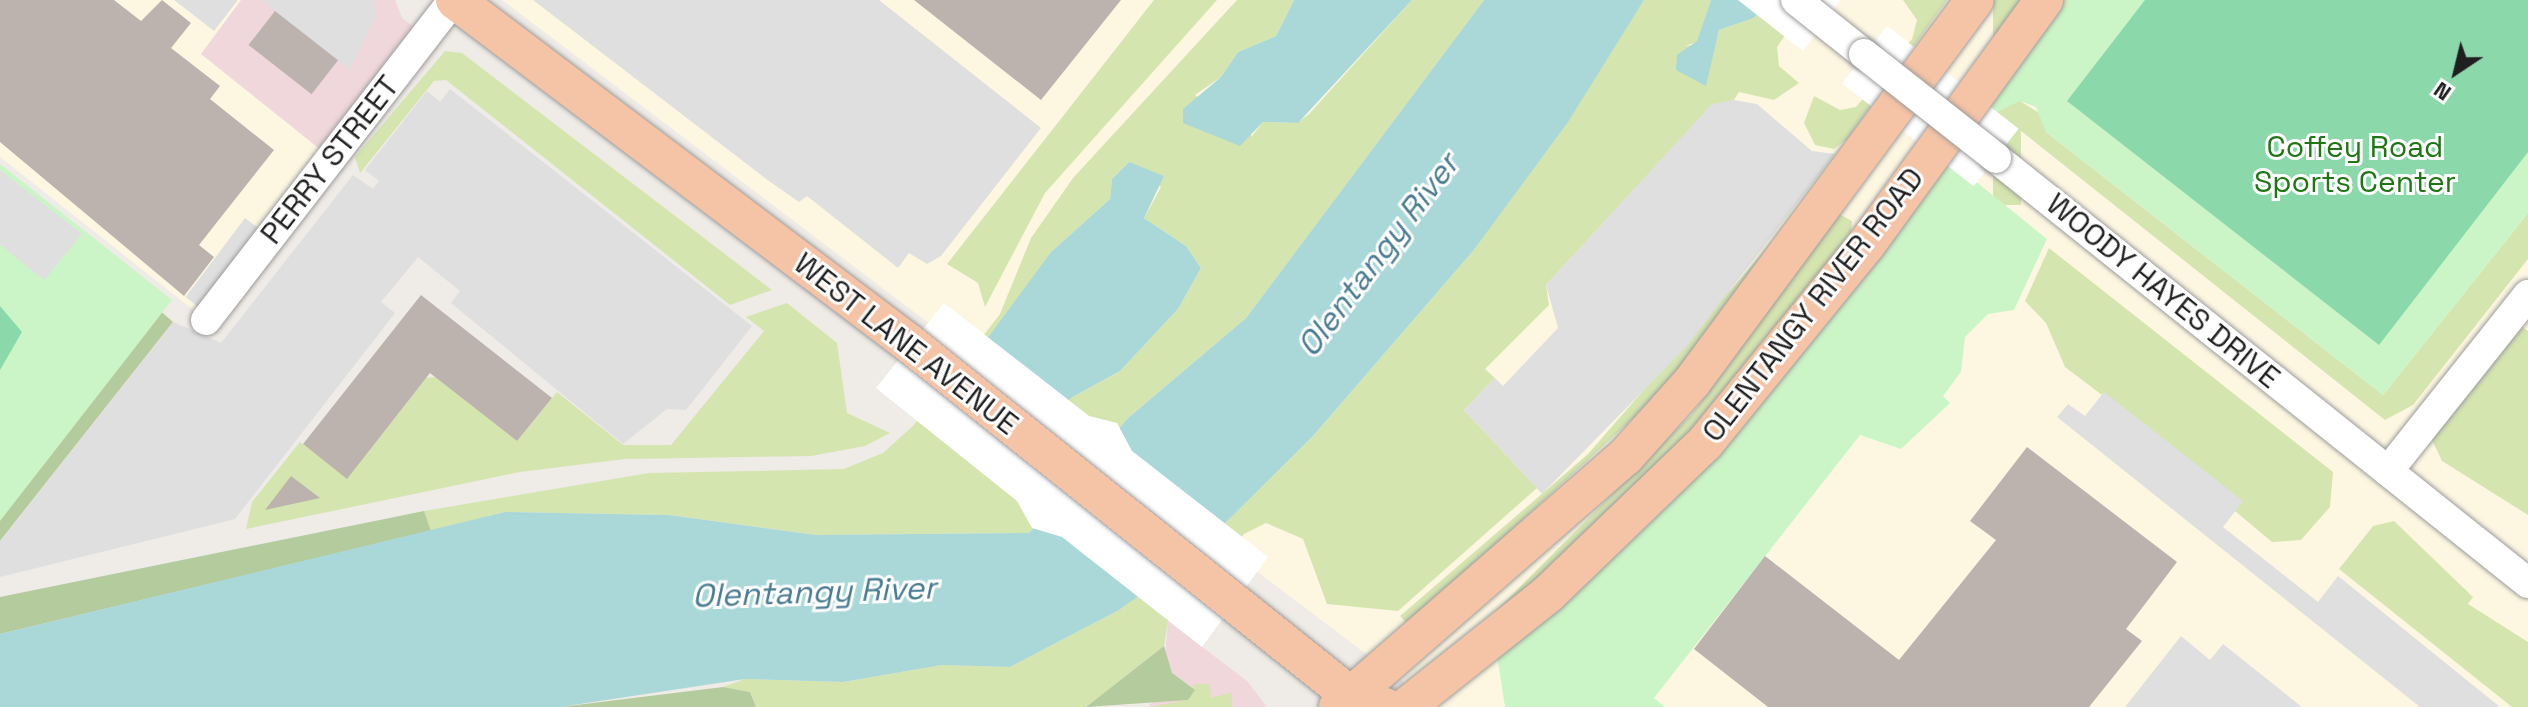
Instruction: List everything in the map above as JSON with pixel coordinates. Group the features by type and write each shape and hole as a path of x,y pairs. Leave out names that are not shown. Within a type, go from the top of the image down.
{"main road":[{"name":"WEST LANE AVENUE","path":"454,0 910,344 1358,704"},
{"name":"OLENTANGY RIVER ROAD","path":"1358,704 1653,425 1841,186 1975,0"},
{"name":"OLENTANGY RIVER ROAD","path":"1406,707 1559,585 1705,443 1856,258 2044,0"}],"street":[{"name":"PERRY STREET","path":"206,320 454,0"},
{"name":"WOODY HAYES DRIVE","path":"1796,0 2528,583"},
{"path":"2388,471 2528,295"}],"shaded area":[{"path":"0,0 241,0 201,54 331,158 206,320 0,157"},
{"path":"132,0 395,0 402,18 425,35 331,158"},
{"path":"174,0 238,0 214,31"},
{"path":"261,0 373,0 376,14 350,70"},
{"path":"502,0 2528,0 2528,707 1436,707"},
{"path":"533,0 879,0 1041,128 941,256 927,264 909,253 898,268 807,196 799,202 769,181"},
{"path":"450,89 752,326 686,410 667,409 623,444 451,303 460,291 418,257 381,302 395,313 235,519 0,577 0,541 173,322 221,343 353,175 373,189 379,181 365,170 427,91 440,102"},
{"path":"1734,100 1757,104 1812,151 1835,154 1686,347 1542,494 1464,410 1495,378 1503,386 1558,328 1546,285 1712,104"},
{"path":"0,170 82,234 44,280 0,245"},
{"path":"245,218 262,231 202,310 185,297"},
{"path":"2104,392 2243,501 2223,527 2318,602 2338,576 2500,707 2420,707 2057,417 2068,404 2085,416"},
{"path":"1168,621 1247,681 1267,707 1149,707 1172,674 1165,660"},
{"path":"2181,636 2210,660 2223,644 2302,707 2125,707"}],"green space":[{"path":"1154,0 1217,0 1045,193 985,307 978,283 947,264"},
{"path":"1237,0 1294,0 1276,36 1238,52 1221,77 1195,95 1252,136 1263,122 1297,123 1309,114 1412,0 1484,0 1246,318 1128,418 1029,533 816,535 669,515 505,512 431,531 424,511 649,473 844,469 883,453 914,425 1000,314 1031,238 1073,178","holes":["1129,162 1161,187 1144,218 1186,246 1201,268 1178,309 1120,371 1071,398 1049,422 1014,310 1051,252 1110,199 1112,179"]},
{"path":"1644,0 1711,0 1697,42 1685,46 1716,42 1719,30 1754,18 1771,0 1810,0 1777,47 1779,66 1799,83 1774,100 1739,92 1734,100 1712,105 1546,285 1549,305 1485,369 1495,378 1464,410 1537,488 1398,611 1327,604 1303,539 1266,523 1244,534 1168,621 1164,646 1086,707 756,707 750,692 723,687 745,679 843,682 942,665 1010,667 1119,610 1185,563 1313,436 1473,251"},
{"path":"1903,0 1947,0 1847,139 1834,149 1815,145 1804,123 1814,96 1840,110 1856,107 1912,39 1917,20"},
{"path":"1993,0 2021,0 2021,205 1993,205"},
{"name":"Coffey Road Sports Center","path":"2060,0 2528,0 2528,213 2383,395 2046,132 2036,107 2020,101 1997,112 1986,104"},
{"name":"Coffey Road Sports Center","path":"2145,0 2528,0 2528,152 2379,345 2067,101"},
{"path":"445,51 462,53 772,290 730,305 446,80 434,81 360,173 355,157"},
{"path":"2020,101 2044,116 2046,132 2383,395 2528,213 2528,259 2413,405 2385,420 1997,112"},
{"path":"1948,159 2047,239 2014,310 1988,314 1965,337 1961,372 1943,396 1950,403 1901,449 1860,435 1654,698 1665,707 1505,707 1497,655"},
{"path":"0,164 172,300 0,521"},
{"path":"1839,214 1852,221 1851,234 1745,376 1590,540 1487,620 1692,414"},
{"path":"1773,241 1758,275 1652,401 1408,625 1400,616 1588,454"},
{"path":"2049,248 2333,472 2330,507 2301,540 2272,542 2235,511 2242,501 2065,367 2046,323 2025,301"},
{"path":"787,303 837,343 847,413 890,433 865,446 811,456 625,459 520,472 246,529 252,502 300,442 347,478 426,378 436,377 517,441 557,392 623,445 671,445 764,331 746,317"},
{"path":"0,306 22,332 0,370"},
{"path":"158,309 173,322 0,541 0,465"},
{"path":"2522,327 2528,331 2528,515 2442,461 2432,440"},
{"path":"424,511 431,531 0,634 0,597"},
{"path":"2394,521 2473,597 2468,604 2528,642 2528,707 2512,707 2339,569 2373,526"},
{"path":"1164,646 1172,673 1195,690 1188,700 1086,707"},
{"path":"1194,684 1209,684 1211,698 1232,692 1232,707 1149,707 1188,700"},
{"path":"723,687 750,692 756,707 560,707"}],"water":[{"path":"1294,0 1412,0 1298,123 1263,122 1240,146 1183,123 1183,109 1221,77 1238,52 1276,36"},
{"name":"Olentangy River","path":"1484,0 1644,0 1568,122 1473,251 1313,436 1185,563 1119,610 1010,667 942,665 843,682 745,679 560,707 0,707 0,634 505,512 669,515 816,535 1029,533 1128,418 1246,318"},
{"path":"1711,0 1771,0 1754,18 1719,30 1706,86 1676,70 1677,55 1697,41"},
{"path":"1129,162 1164,176 1144,218 1186,246 1201,268 1178,309 1120,371 1071,398 1049,422 987,339 1051,252 1110,199 1112,179"}],"pier":[{"path":"1738,0 1840,0 1803,51"},
{"path":"1887,26 2019,129 1974,186 1842,84"},
{"path":"944,303 1089,416 1117,423 1132,451 1268,557 1202,647 1062,537 1032,528 1017,501 876,388"}],"building":[{"path":"0,0 114,0 141,21 162,0 191,23 171,48 220,86 210,99 274,150 199,245 214,257 184,296 0,142"},
{"path":"914,0 1121,0 1041,100"},
{"path":"275,11 338,60 312,94 249,45"},
{"path":"421,295 552,398 517,441 430,373 347,479 303,444"},
{"path":"2027,447 2177,562 2126,629 2142,641 2089,707 1768,707 1694,649 1765,556 1899,660 1996,540 1970,521"},
{"path":"291,476 320,498 265,510"}]}
